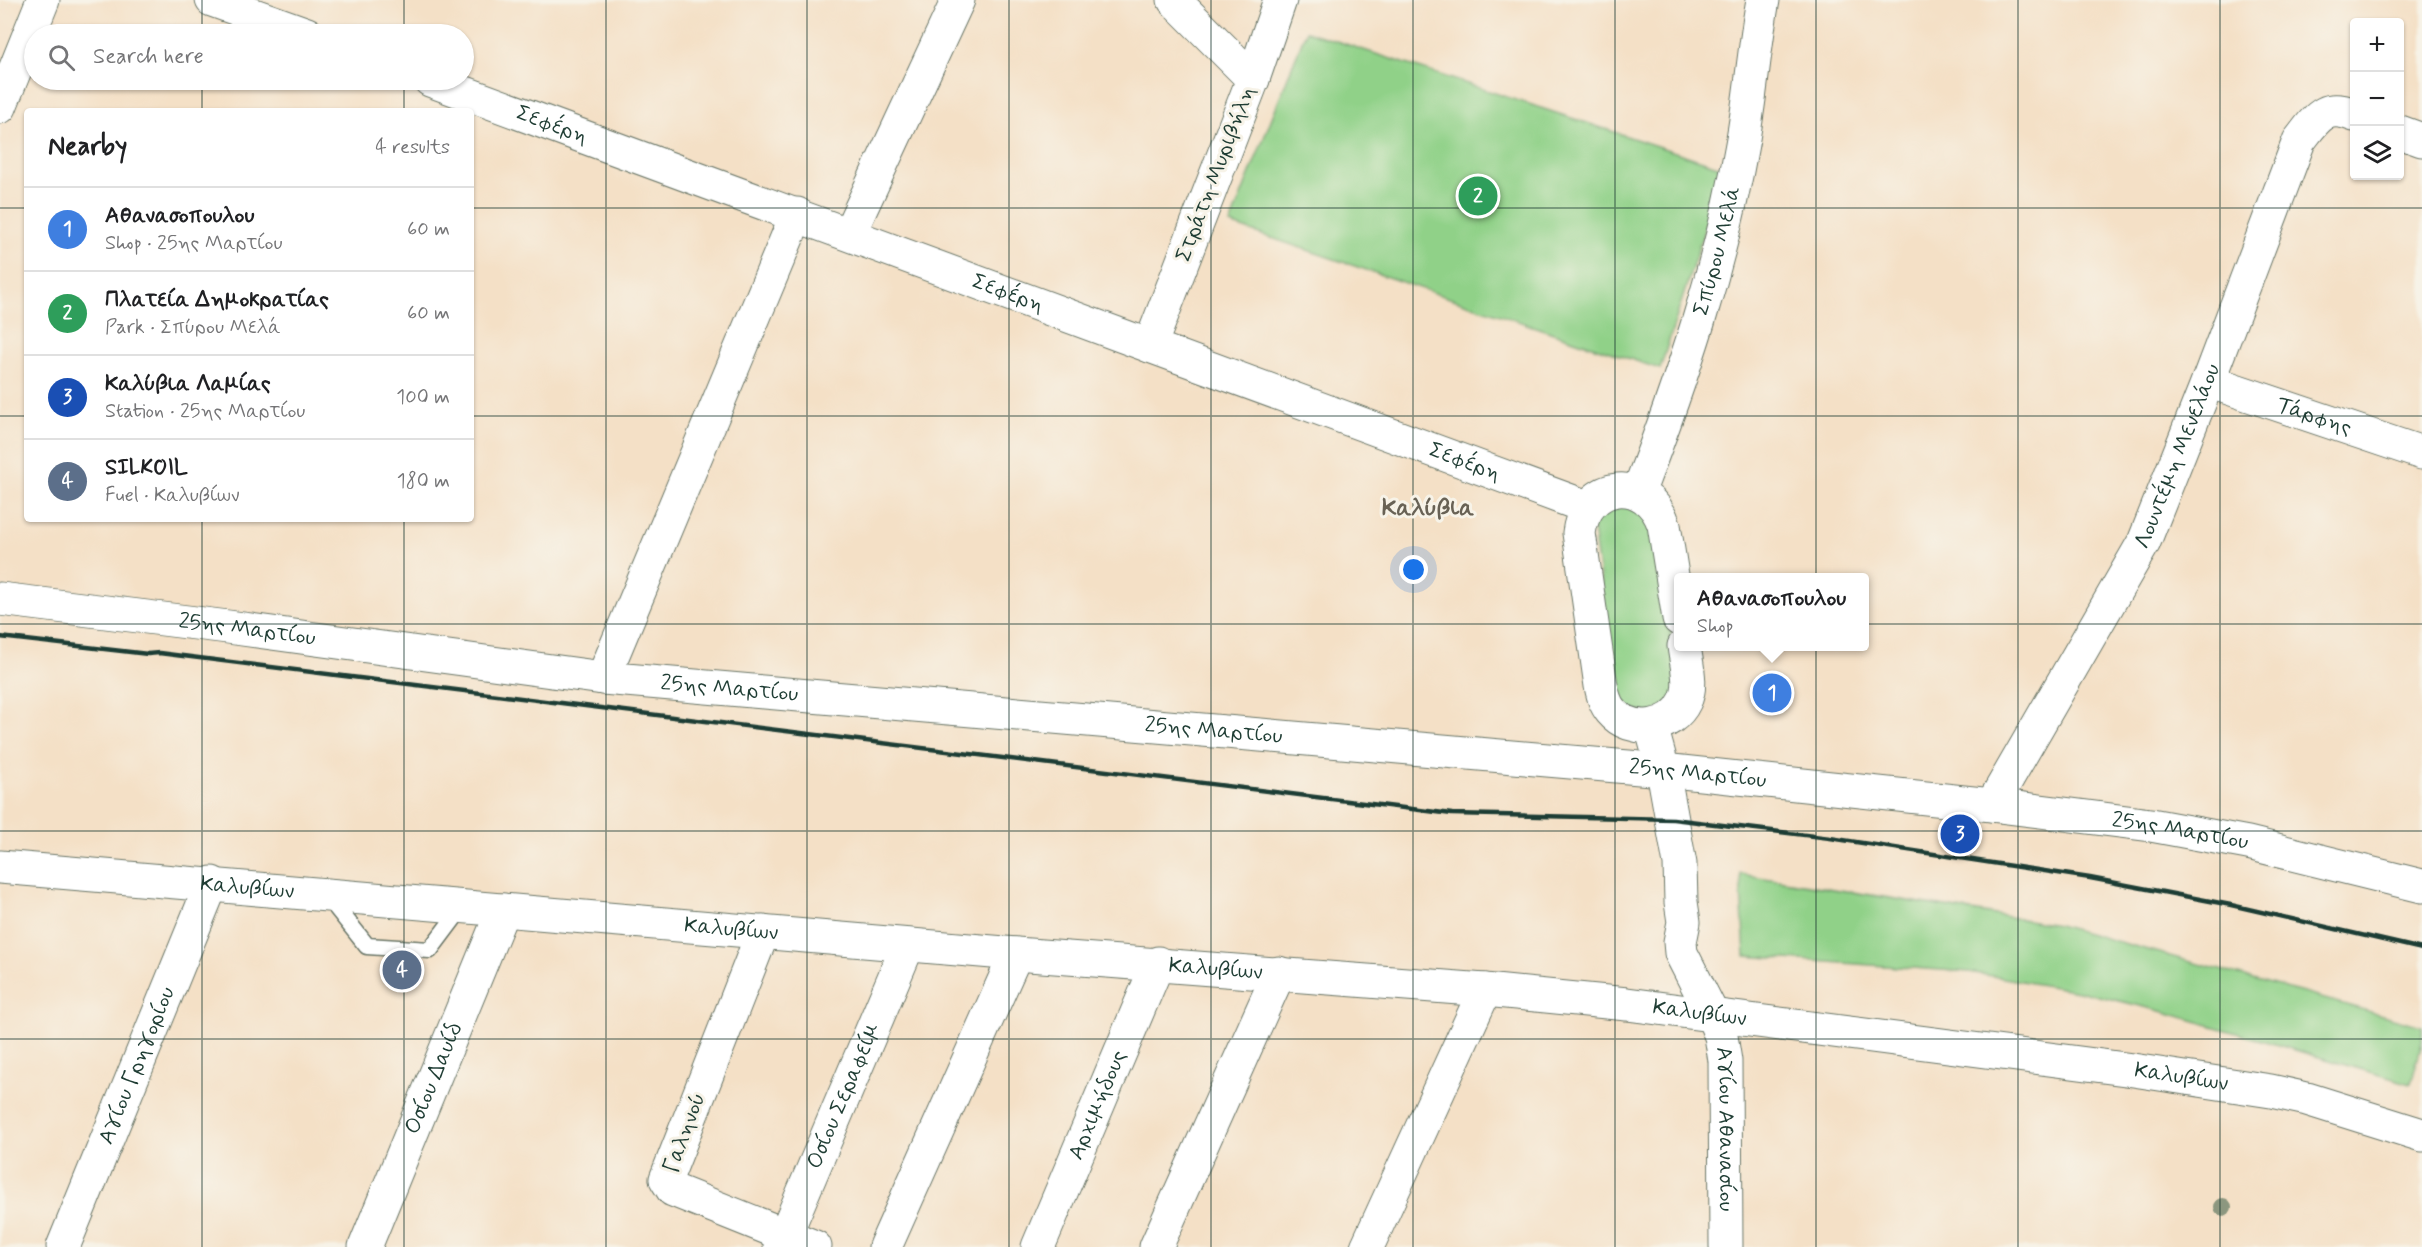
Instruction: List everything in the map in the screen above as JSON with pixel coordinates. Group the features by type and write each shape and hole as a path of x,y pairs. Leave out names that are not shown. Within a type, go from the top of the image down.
{"street":[{"path":"33,24 43,0"},
{"path":"212,0 279,24"},
{"path":"849,234 958,0"},
{"path":"1174,0 1253,79"},
{"name":"Στράτη Μυριβήλη","path":"1150,346 1253,79 1280,0"},
{"name":"Σπύρου Μελά","path":"1638,493 1677,392 1707,296 1742,145 1763,0"},
{"path":"0,107 24,47"},
{"name":"Σεφέρη","path":"457,90 1587,507"},
{"name":"Λουντέμη Μενελάου","path":"1992,805 2144,542 2299,141 2313,122 2329,110 2348,112"},
{"path":"2404,134 2422,141"},
{"path":"603,678 796,214"},
{"name":"Τάρφης","path":"2208,381 2422,453"},
{"path":"1674,587 1664,525 1659,511 1651,501 1638,493 1625,490 1610,491 1598,497 1587,507 1581,519 1579,533 1604,700 1612,712 1623,721 1637,726 1651,726 1665,722 1677,713 1685,701 1688,687 1684,651"},
{"name":"25ης Μαρτίου","path":"0,599 228,627 603,678 1663,770 1992,805 2151,825 2248,843 2422,886"},
{"name":"Αγίου Αθανασίου","path":"1651,726 1663,770 1680,864 1684,922 1680,942 1682,953 1721,1035 1725,1061 1726,1247"},
{"name":"Καλυβίων","path":"0,867 1016,954 1158,963 1485,990 1712,1014 2133,1070 2271,1091 2422,1135"},
{"name":"Αγίου Γρηγορίου","path":"63,1247 212,884"},
{"name":"Οσίου Δαυίδ","path":"365,1247 503,910"},
{"name":"Γαληνού","path":"763,932 666,1179 673,1190 783,1241 815,1247"},
{"name":"Οσίου Σεραφείμ","path":"783,1241 908,945"},
{"path":"885,1247 1016,954"},
{"name":"Αρχιμήδους","path":"1038,1247 1158,963"},
{"path":"1156,1247 1279,973"},
{"path":"1367,1247 1485,990"}],"lane":[{"path":"325,894 367,946 430,950 463,906"}],"green space":[{"path":"1306,31 1724,168 1660,369 1230,224"},
{"path":"1630,504 1655,523 1679,682 1675,698 1652,714 1619,707 1592,523 1601,510"},
{"path":"1740,874 2058,925 2422,1026 2422,1042 2411,1084 2161,1011 2078,991 1969,972 1745,956"}],"railway":[{"path":"0,637 148,654 159,653 1452,814 1673,819 1830,838 2090,878 2231,905 2422,949"}],"place":[{"name":"Πλατεία Δημοκρατίας","path":"1478,196"},
{"name":"Αθανασοπουλου","path":"1772,693"},
{"name":"Καλύβια Λαμίας","path":"1960,834"},
{"name":"SILKOIL","path":"402,970"}],"district":[{"name":"Καλύβια","path":"1428,508"}]}
